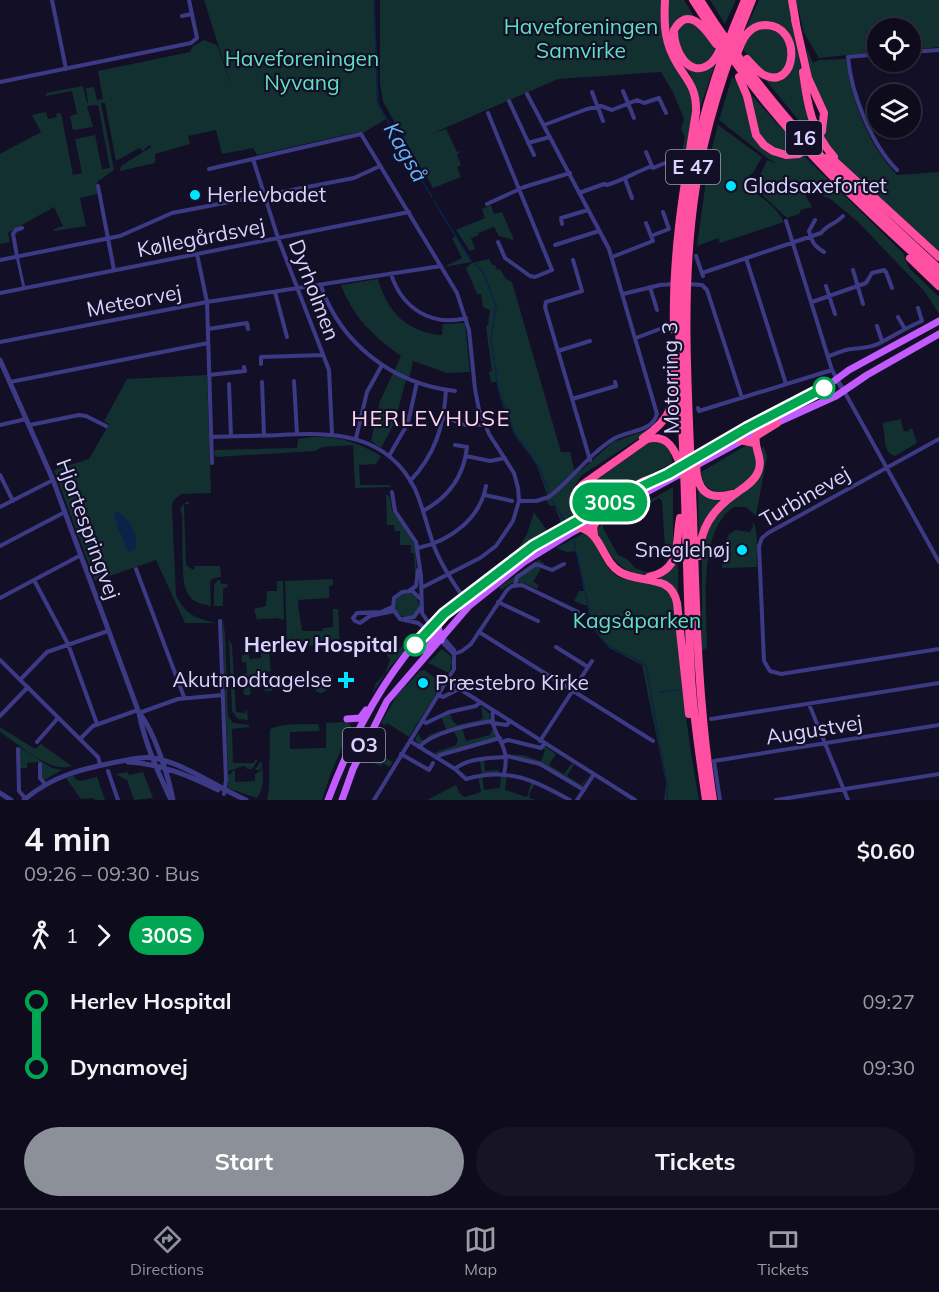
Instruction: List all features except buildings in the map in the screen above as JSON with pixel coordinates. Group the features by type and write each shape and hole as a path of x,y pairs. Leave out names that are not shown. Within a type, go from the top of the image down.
{"highway":[{"path":"665,0 666,39 673,57 690,81 697,100 682,191 681,274"},
{"path":"688,0 739,77 761,103 786,126"},
{"name":"16","path":"693,0 736,64 786,126 833,177 939,277"},
{"name":"16","path":"700,0 741,59 791,123 839,175 939,269"},
{"path":"706,0 747,59 803,129 939,257"},
{"path":"709,34 698,23 690,19 678,24 674,33 681,57 690,66 704,67 711,63 722,67 738,26 740,0"},
{"name":"Motorring 3","path":"690,444 680,301 686,206 690,178 712,88 738,26 745,0"},
{"name":"Motorring 3","path":"738,26 752,0"},
{"path":"792,0 807,98 813,122 823,142 844,169"},
{"path":"739,77 747,96 754,130 759,140 773,151 794,155 813,145 820,136 824,124 821,104 807,72 795,20"},
{"path":"738,26 776,27 787,38 792,53 787,70 775,77 762,74 747,59"},
{"name":"Motorring 3","path":"681,274 696,186 722,67"},
{"path":"690,150 702,108 712,88"},
{"path":"833,177 844,192 939,286"},
{"path":"875,198 928,258"},
{"path":"680,301 673,396 669,414 657,429 581,480 575,493 580,524 594,535 609,562 624,574 669,586 676,597 702,800"},
{"name":"Motorring 3","path":"680,301 688,370 690,444 688,677 706,800"},
{"path":"675,355 678,459"},
{"path":"696,617 702,536 712,516 758,475 760,455 754,442 757,435 777,423"},
{"path":"671,472 644,481 588,510 581,506 579,494 582,484 647,440 658,438 668,442 678,459 688,487"},
{"path":"740,440 754,442"},
{"path":"643,578 663,573 672,564 676,553 680,518 688,487 690,444"},
{"path":"688,487 702,489 712,496 724,497 736,493"},
{"name":"Motorring 3","path":"688,487 702,717 713,800"},
{"path":"680,518 688,677"},
{"path":"594,535 593,527 598,519"}],"main road":[{"name":"O3","path":"342,800 353,769 373,727 393,693 439,636 489,589 524,562 572,534 580,524 629,492 671,472 939,321"},
{"name":"O3","path":"329,799 373,705 396,670 429,628 463,595 533,546 567,526 598,519 740,440 813,408 939,334"},
{"path":"439,636 439,624 463,595"},
{"path":"429,628 439,636"},
{"path":"341,771 356,727 347,719 362,716 388,677 396,670"}],"street":[{"path":"52,0 66,69"},
{"path":"0,82 196,41 189,0"},
{"path":"182,16 192,14"},
{"path":"921,51 939,50"},
{"path":"867,55 848,57 851,82 874,140 884,157 897,170"},
{"path":"623,91 634,118"},
{"path":"592,92 603,121"},
{"path":"519,501 537,501 549,497 615,439 647,427 656,418 657,410 612,256 527,94"},
{"path":"544,125 588,109 601,106 612,110 637,100 644,103 659,98 666,112"},
{"path":"509,101 534,155"},
{"path":"488,113 552,270 535,277 530,276 505,258 498,242"},
{"path":"209,169 361,134 457,293 466,318 472,351 476,399 484,425 514,473 519,501 513,521 496,546 480,558 421,588"},
{"path":"528,143 550,137"},
{"path":"646,152 653,168 675,159"},
{"name":"Dyrholmen","path":"253,159 278,238 330,376 332,434"},
{"path":"579,193 625,179 636,171 652,165"},
{"path":"0,260 108,239 132,232 172,213 354,178 380,166"},
{"path":"487,204 524,187 570,173"},
{"path":"625,179 632,198"},
{"path":"98,186 114,270"},
{"path":"562,224 561,218 588,210"},
{"name":"Køllegårdsvej","path":"0,292 409,212"},
{"path":"651,236 669,229 663,212"},
{"path":"696,256 702,274 821,233 828,225 837,222 843,216"},
{"path":"815,220 809,231 810,237 814,246 824,252"},
{"path":"786,221 832,370 939,562"},
{"path":"612,256 653,241 646,223"},
{"path":"22,228 13,234 24,288"},
{"path":"555,245 599,231"},
{"path":"197,254 207,302 212,463"},
{"path":"746,258 786,384"},
{"path":"573,260 582,291 545,304 590,460"},
{"name":"Meteorvej","path":"0,342 207,302 441,266"},
{"path":"853,270 863,304"},
{"path":"812,302 866,283 872,273 884,270 892,288"},
{"path":"391,274 404,300 418,312 445,321 466,318"},
{"path":"623,294 669,284 698,284 705,288 742,398"},
{"path":"321,285 328,304 345,332 370,357 417,382 455,391"},
{"path":"826,286 835,315"},
{"path":"650,287 657,310"},
{"path":"275,292 287,337"},
{"path":"829,356 853,348 859,350 882,342 922,321 918,308"},
{"path":"898,317 904,329"},
{"path":"208,329 247,321 248,329"},
{"path":"877,326 882,342"},
{"path":"636,338 665,327"},
{"path":"558,351 590,341"},
{"path":"10,382 208,343"},
{"path":"261,364 261,355 323,355"},
{"name":"Hjortespringvej","path":"0,360 53,480 156,761"},
{"path":"356,438 367,392 382,365"},
{"path":"698,408 699,411 832,370"},
{"path":"209,375 245,371"},
{"path":"294,381 297,434"},
{"path":"262,382 264,435"},
{"path":"389,456 408,423 417,382"},
{"path":"572,399 616,386 615,382"},
{"path":"229,384 231,436"},
{"path":"410,481 432,452 444,417 446,390"},
{"path":"30,425 79,415 106,426"},
{"path":"444,417 465,425 484,425"},
{"path":"0,425 27,419"},
{"path":"211,437 332,434 356,438 377,448 389,456 410,481 423,511 433,544 448,575 463,595"},
{"path":"886,468 939,439"},
{"path":"423,511 434,505 451,489 463,468 467,447 455,445"},
{"path":"466,456 490,461 505,458"},
{"name":"Turbinevej","path":"886,468 762,538 759,546 764,661 770,671 781,674 939,649"},
{"path":"0,476 13,501"},
{"path":"0,507 53,480"},
{"path":"418,548 433,544 463,526 473,517 486,486"},
{"path":"392,492 395,511 413,536 418,548 416,586 409,591 397,594 393,608 403,621 418,623 429,628"},
{"path":"484,495 512,501"},
{"path":"0,546 64,512"},
{"path":"0,598 81,555"},
{"path":"418,558 421,607 429,628"},
{"path":"515,585 517,577 536,564 552,570 564,564"},
{"path":"136,569 184,697"},
{"path":"34,580 68,644 97,724"},
{"path":"454,654 467,648 507,590 515,585 522,585 578,612"},
{"path":"409,591 421,599"},
{"path":"498,602 538,621"},
{"path":"397,616 410,618 417,614 421,607"},
{"path":"393,608 370,616 360,623 353,618 357,613 385,611 393,608"},
{"path":"220,621 225,792"},
{"path":"20,680 47,652 108,630"},
{"path":"479,632 653,741"},
{"path":"374,800 455,665 454,654 439,636"},
{"path":"556,647 588,667"},
{"path":"0,660 98,757 100,764"},
{"path":"436,758 440,754 475,743 501,740 541,748 542,742 592,661"},
{"path":"447,681 635,800"},
{"path":"711,719 939,683"},
{"path":"0,716 28,687"},
{"path":"439,695 443,697 459,689"},
{"path":"80,739 97,724 138,711 184,697 223,695"},
{"path":"422,721 426,723 449,712 476,706 480,702"},
{"path":"809,704 848,800"},
{"name":"Hjortespringvej","path":"138,711 157,749 156,761"},
{"path":"493,711 492,722 507,756 504,774"},
{"path":"37,742 58,718"},
{"path":"419,747 424,741 461,727 492,722 507,725 510,722"},
{"name":"Augustvej","path":"720,800 714,761 939,725"},
{"path":"410,741 455,769 466,779 504,774 536,782 570,800"},
{"path":"18,748 20,791 25,799 45,784 72,771 120,761 156,761 205,779"},
{"path":"157,749 164,757 238,800"},
{"path":"401,754 429,770 433,763"},
{"path":"455,769 461,764 507,756 540,764 584,790"},
{"path":"120,761 156,761 246,800"},
{"path":"156,761 172,799"},
{"path":"40,764 40,778 45,784"},
{"path":"108,771 118,800"},
{"path":"577,800 594,774"},
{"path":"776,800 939,774"},
{"path":"0,793 11,800"}],"green space":[{"name":"Haveforeningen Nyvang","path":"204,0 374,0 377,101 386,119 363,133 358,132 257,155 253,148 222,154 216,130 188,136 190,144 155,154 155,163 120,171 121,166 151,147 149,145 143,151 139,148 116,161 105,103 101,103 114,170 97,182 97,194 80,198 86,226 54,231 63,226 54,207 8,233 10,242 0,244 0,154 41,132 32,115 46,112 48,119 57,117 56,114 61,113 73,175 82,173 75,139 95,135 102,169 110,168 98,105 87,106 93,127 73,130 70,116 77,114 72,91 46,96 46,93 83,86 87,103 86,88 94,87 97,100 103,99 98,71 190,52 193,46 204,40 217,45 232,89"},
{"name":"Haveforeningen Samvirke","path":"380,0 663,0 662,11 682,75 694,100 690,135 683,166 679,167 685,137 681,129 684,119 673,92 661,72 558,79 431,134 446,129 457,152 462,151 457,154 461,165 457,167 461,177 433,188 383,102 380,83"},
{"path":"667,0 684,0 695,18 687,17 674,32 689,67 716,61 700,108 690,73 681,64 669,41"},
{"path":"710,0 736,0 725,24"},
{"path":"759,0 790,0 804,88 818,137 815,140 763,77 776,78 792,66 782,27 744,32"},
{"path":"796,0 939,0 939,47 921,49 921,18 867,18 867,53 819,58 804,33"},
{"path":"688,21 696,24 715,49 708,62 699,65 689,63 683,57 676,34 681,23"},
{"path":"761,28 778,31 789,48 789,66 776,75 760,70 742,48 748,34"},
{"path":"806,47 813,63 819,60 846,59 848,75 867,132 867,138 870,138 897,175 939,172 939,254 841,163 823,138 827,117 809,66"},
{"path":"732,77 738,82 747,99 760,146 770,153 804,156 903,253 909,268 939,297 939,314 925,292 858,222 832,200 804,187 802,189 812,207 787,218 757,190 756,184 767,160 777,164 719,120"},
{"path":"747,90 802,151 781,153 761,142"},
{"path":"718,125 762,157 753,173 749,175 745,189 767,202 784,222 720,243 718,238 697,246 709,159"},
{"path":"491,205 494,214 502,212 514,240 499,236 494,227 471,238 475,249 470,251 456,230 485,218 482,209"},
{"path":"456,236 471,262 444,267 462,258 452,238"},
{"path":"489,259 497,270 500,269 506,279 512,282 561,452 570,452 577,474 613,442 648,430 647,433 582,475 573,493 576,513 562,525 554,505 550,506 546,500 547,494 536,463 515,436 500,398 497,382 491,382 489,372 492,371 486,326 490,310 483,307 481,294 477,294 466,268 472,263"},
{"path":"378,279 393,311 409,325 419,330 442,335 443,324 465,323 470,372 447,373 413,361 395,422 381,448 371,441 380,401 401,356 358,317 341,285"},
{"path":"207,375 211,493 181,494 173,501 172,507 176,595 183,607 192,615 216,623 185,623 156,560 95,581 54,470 89,459 109,424 104,421 127,379"},
{"path":"901,419 903,430 906,432 912,428 917,443 895,456 886,447 882,423"},
{"path":"312,437 348,441 381,456 376,464 359,465 360,485 390,485 391,487 355,488 353,445 322,447 315,451 215,457 214,450 297,448 298,439"},
{"path":"651,441 659,441 671,451 672,463 590,506 581,499 582,490"},
{"path":"750,443 757,466 754,475 747,483 728,492 719,492 710,489 704,483 701,472"},
{"path":"764,447 767,456 756,516 746,507 734,507 722,518 714,533 707,572 707,648 702,650 702,549 709,525 763,463 761,448"},
{"path":"673,487 673,543 666,562 662,501 659,498 642,508 640,506"},
{"path":"698,487 724,500 699,543"},
{"path":"386,494 390,497 392,511 411,535 415,544 417,575 415,575 414,553 411,553 411,545 400,545 400,531 395,531 394,525 387,525"},
{"path":"184,504 186,565 193,570 194,566 220,566 221,577 210,581 211,605 209,607 192,599 184,584 180,508"},
{"path":"534,512 548,532 518,549 527,534"},
{"path":"754,523 757,539 757,567 722,568 723,548 729,534 736,530 750,532"},
{"path":"603,524 618,555 627,559 635,568 645,572 657,571 645,574 635,573 618,564 595,529"},
{"name":"Kagsåparken","path":"586,532 590,533 605,562 617,576 658,584 668,591 671,597 676,616 684,701 699,800 664,800 666,783 642,665 609,648 592,628 587,605 574,601 579,591 584,591 577,556 575,551 567,552 556,548"},
{"path":"678,559 678,601 659,580 660,576"},
{"path":"539,560 544,563 533,582 539,585 537,589 519,582 510,584 502,590 499,587"},
{"path":"333,579 333,585 329,586 329,598 298,600 298,608 302,631 323,631 323,628 333,627 333,609 338,609 340,645 287,646 285,581"},
{"path":"218,580 221,584 228,584 223,589 223,606 214,606 214,585"},
{"path":"277,581 283,581 284,620 277,618 257,620 254,609 266,606 267,591 277,591"},
{"path":"407,593 412,594 418,600 418,610 412,616 407,617 402,616 396,610 395,605 396,600 402,594"},
{"path":"222,615 225,634 228,716 233,723 249,725 249,727 232,729 233,763 254,763 258,760 252,769 244,766 228,771"},
{"path":"417,637 390,667 372,694 376,683 385,674 390,659 387,656 388,653 393,655 402,646 408,645 410,638"},
{"path":"229,640 232,645 236,712 245,713 247,709 248,720 238,719 232,711"},
{"path":"442,649 451,656 452,663 449,673 428,663"},
{"path":"261,651 269,651 271,671 266,672 267,683 271,684 272,691 265,691 264,687 251,687 250,695 244,695 242,674 247,673 246,662 242,662 242,655 249,654 249,659 261,658"},
{"path":"424,670 443,683 409,737 387,723 385,725 381,723 397,695 420,671"},
{"path":"333,675 330,687 322,693 316,692 315,676"},
{"path":"481,706 490,714 489,721 461,726 420,745 415,740 418,734 422,740 425,740 429,735 446,729 441,716 450,713 457,725 480,720 483,718"},
{"path":"326,723 350,724 351,727 322,800 267,800 270,729 287,725 318,724 320,731 290,732 290,749 326,748"},
{"path":"0,727 35,749 41,744 72,766 54,766 45,762 0,732"},
{"path":"462,728 466,741 490,735 492,729 498,738 475,743 438,756 434,753 456,745 458,740 454,731"},
{"path":"544,746 556,754 549,765 564,774 572,763 574,765 567,776 581,785 589,775 582,787 546,766 512,755 523,755 541,761"},
{"path":"19,747 52,768 62,770 44,780 41,776 40,762 27,763 27,768 20,768"},
{"path":"369,749 393,762 389,767 383,763 381,766 365,759"},
{"path":"484,760 485,771 499,770 499,774 482,775 480,761"},
{"path":"261,761 262,764 262,761 263,780 257,798 228,788 228,774 232,771 235,771 235,782 255,781 255,774 262,770 262,765 261,770 255,770"},
{"path":"128,772 129,775 143,772 153,798 134,800 127,780 115,774"},
{"path":"501,774 507,775 505,790 527,797 532,780 536,782 529,794 530,798 535,800 427,800 456,785 460,794 465,797 481,792 478,776 482,775 484,790 500,788"},
{"path":"74,775 75,779 81,781 97,777 105,800 81,799 66,778"}],"water":[{"path":"118,512 135,532 136,549 129,552 118,530 114,513"}],"waterway":[{"name":"Kagså","path":"374,0 378,103 432,197"},
{"name":"Kagså","path":"434,201 471,261"},
{"name":"Kagså","path":"475,263 484,274 496,306 491,339 498,388 514,432 540,469 549,491"},
{"name":"Kagså","path":"552,500 564,520"},
{"name":"Kagså","path":"574,541 576,551"},
{"name":"Kagså","path":"577,554 592,624 598,634 610,646 646,666 659,741"},
{"path":"659,692 679,690"},
{"name":"Kagså","path":"660,745 667,784 667,800"}],"bus line":[{"name":"300S","path":"415,645 444,614 533,546 824,388"}],"place":[{"name":"Gladsaxefortet","path":"731,186"},
{"name":"Herlevbadet","path":"195,195"},
{"name":"Sneglehøj","path":"742,550"},
{"name":"Herlev Hospital","path":"415,645"},
{"name":"Akutmodtagelse","path":"346,680"},
{"name":"Præstebro Kirke","path":"423,683"}],"district":[{"name":"HERLEVHUSE","path":"431,418"}]}
